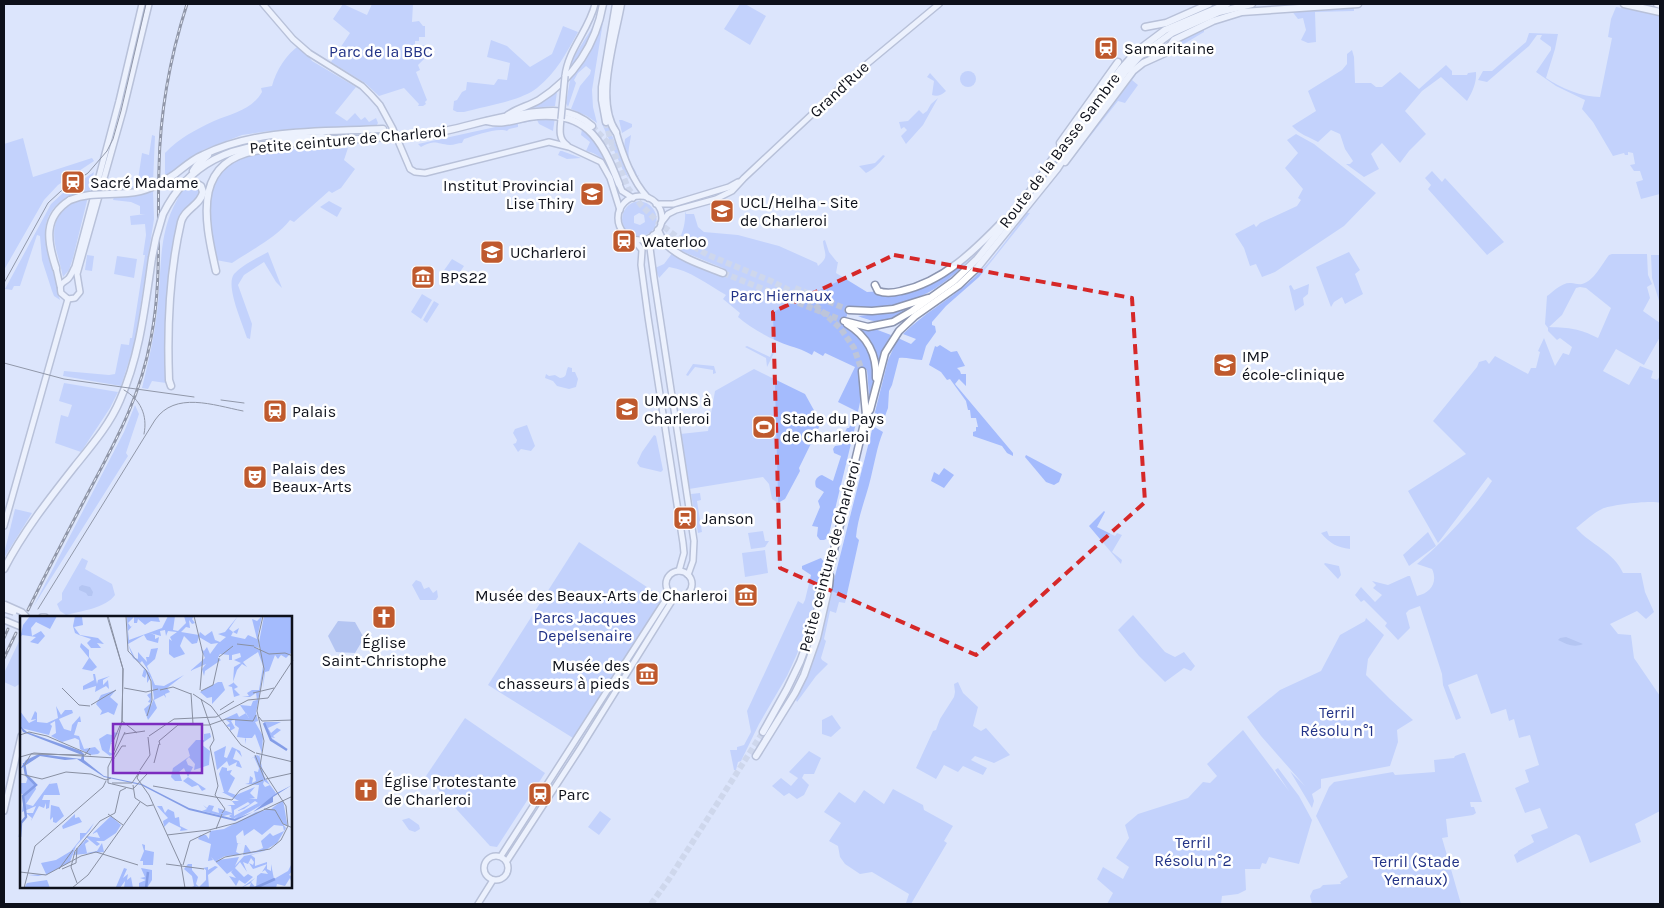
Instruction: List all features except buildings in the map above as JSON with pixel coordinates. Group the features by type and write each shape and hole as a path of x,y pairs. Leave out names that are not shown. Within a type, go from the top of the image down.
{"highway":[{"path":"507,115 541,99 567,78 579,64 593,40 603,4"},
{"path":"606,122 602,87 616,4"},
{"path":"616,132 609,114 606,94 621,4"},
{"path":"1145,27 1166,23 1209,4"},
{"name":"Route de la Basse Sambre","path":"876,384 875,362 868,344 860,334 844,321 868,327 887,324 912,311 954,281 971,266 1032,189 1055,155 1080,125 1120,70 1137,51 1165,30 1227,4"},
{"name":"Route de la Basse Sambre","path":"876,384 885,353 893,339 908,321 951,292 972,273 1057,170 1120,80 1140,56 1172,33 1219,12 1252,4"},
{"path":"1278,4 1304,7"},
{"path":"1327,6 1336,4"},
{"path":"1057,170 1071,156 1133,71 1143,63 1165,53 1174,40 1212,21 1242,12 1358,4"},
{"path":"1624,4 1660,13"},
{"path":"1055,155 1060,143 1118,62"},
{"name":"Petite ceinture de Charleroi","path":"4,570 32,523 94,442 120,400 139,340 154,245 160,224 170,199 190,175 219,157 240,149 288,143 324,143 336,139 395,137 437,133 507,115 543,110 563,111 580,117 592,126"},
{"path":"486,121 498,124 524,118 550,116 575,120 588,129 599,142 619,184"},
{"path":"56,268 49,242 50,226 56,212 70,200 77,197 145,190 159,184 198,158 240,141 285,134 383,129"},
{"path":"257,138 322,137 336,139"},
{"path":"216,271 206,209 211,184 219,170 231,160 250,152 306,144"},
{"path":"190,175 197,165 213,151"},
{"path":"171,386 169,380 168,323 171,286 178,242 184,214 199,200 203,192 201,186 196,183 180,187"},
{"path":"875,285 881,292 891,293 918,287 936,279 952,268 992,232 1032,189"},
{"path":"656,233 672,249 694,262 723,274"},
{"path":"849,310 881,310 929,298"},
{"name":"Petite ceinture de Charleroi","path":"762,732 800,662 830,567 866,415 862,371"},
{"path":"866,415 870,410 876,384"},
{"path":"756,756 795,693 811,658 829,586 830,567"}],"main road":[{"path":"60,286 69,279 75,267 119,101 142,4"},
{"path":"56,268 61,293 68,299 75,298 79,295 80,286 77,281 78,268 123,111 149,4"},
{"path":"263,4 293,39 309,53 362,86 371,95 386,116 407,164 415,172 425,173 551,142 569,147 601,162 610,178 620,210"},
{"path":"551,142 558,135 560,128 565,76 570,54 588,26 595,4"},
{"name":"Grand'Rue","path":"661,223 668,214 676,210 716,199 732,191 856,73 939,4"},
{"path":"560,128 563,142 569,147"},
{"path":"616,132 628,166 641,190 656,204 661,214 661,223 650,248 694,541 694,561 688,576"},
{"name":"Grand'Rue","path":"656,204 673,204 685,201 729,187 743,179"},
{"path":"619,184 622,191 634,198 648,198"},
{"path":"634,198 624,204 618,219 621,229 625,234 634,239 642,250 641,265 683,543 684,553 679,571"},
{"path":"634,239 644,239 656,233"},
{"path":"69,279 77,281"},
{"path":"4,526 68,299"},
{"path":"679,571 688,576 692,582 689,592 683,596 675,596 670,593 666,586 666,581 670,575 679,571"},
{"path":"501,856 670,593"},
{"path":"506,861 581,747 675,596"},
{"path":"4,604 22,612 25,616"},
{"path":"4,609 23,616"},
{"path":"4,620 20,627"},
{"path":"4,811 20,740"},
{"path":"478,904 493,880 503,878 508,873 508,865 501,856 491,856 484,863 485,873 493,880"}],"highlighted area":[{"path":"894,255 1132,298 1145,502 976,655 780,568 773,312"}],"green space":[{"name":"Parc de la BBC","path":"343,4 367,15 372,4 413,4 412,22 419,21 425,26 425,37 419,37 419,41 415,41 415,46 426,45 429,54 418,65 420,70 416,72 427,100 426,104 418,106 419,104 404,88 379,96 365,83 331,62 350,33 333,19"},
{"path":"740,4 745,4 766,16 750,45 724,29"},
{"path":"1354,6 1354,11 1315,12 1316,42 1308,43 1301,40 1306,30 1303,18 1298,19 1291,10"},
{"path":"1616,7 1660,15 1660,194 1641,199 1636,182 1643,180 1640,171 1634,171 1630,165 1635,164 1633,153 1628,152 1628,155 1624,153 1613,156 1593,122 1582,109 1585,100 1556,86 1536,72 1551,50 1551,47 1540,39 1542,35 1537,35 1529,46 1487,82 1478,80 1483,71 1492,71 1526,42 1529,33 1558,34 1546,78 1572,91 1600,97 1612,38 1608,37 1611,19"},
{"path":"605,10 592,90 593,107 597,123 571,109 580,86 590,74 591,70 586,66 578,73 574,80 576,83 568,107 566,103 570,80 593,45"},
{"path":"594,25 588,43 570,69 571,61"},
{"path":"563,26 578,32 555,69 537,88 530,93 502,103 464,112 453,110 454,101 466,90 467,82 494,85 498,79 507,80 510,63 487,57 491,40 507,46 530,67 552,54"},
{"path":"1204,27 1204,32 1167,54 1176,42"},
{"path":"300,45 312,61 356,87 335,113 347,121 355,113 361,120 365,117 369,122 376,118 378,123 376,126 269,131 242,135 203,150 165,176 165,153 170,148 194,131 241,111 253,103 262,92 261,88 272,86 282,63"},
{"path":"1352,50 1355,83 1371,83 1376,87 1382,87 1400,72 1419,89 1446,65 1452,71 1452,75 1467,75 1468,73 1476,72 1476,80 1467,101 1441,77 1422,91 1405,111 1426,134 1400,163 1382,143 1371,154 1379,169 1364,177 1346,164 1350,164 1353,161 1345,149 1340,134 1331,130 1318,142 1292,126 1316,111 1308,91 1342,70 1347,64 1347,54"},
{"path":"1141,67 1132,80 1138,85 1125,103 1118,101 1073,158 1074,156"},
{"path":"968,71 976,79 968,87 960,79"},
{"path":"930,73 946,91 943,94 938,96 932,95 934,81 927,77"},
{"path":"557,92 555,106 531,108"},
{"path":"938,98 923,125 906,144 901,136 907,130 904,127 901,129 899,122 908,121 919,110 923,114"},
{"path":"555,117 553,131 539,124 537,120 518,124 518,127 507,131 492,131 464,139 462,143 450,145 433,143 421,147 418,144 531,119"},
{"path":"619,120 632,124 632,127 622,133"},
{"path":"607,122 629,179 602,124"},
{"path":"582,129 599,146 617,187 603,161 594,153 586,151 590,142 581,135"},
{"path":"1296,134 1314,144 1376,193 1344,226 1275,272 1262,277 1256,264 1250,266 1244,248 1235,234 1254,224 1256,227 1260,223 1297,206 1301,200 1298,198 1303,189 1285,168 1298,153 1287,140"},
{"path":"152,135 155,136 153,183 138,188 117,190 117,187 137,186 142,153 149,155"},
{"path":"631,135 629,157 637,176 639,175 637,178 628,159 624,144 625,139"},
{"path":"23,138 33,177 92,158 94,161 58,185 44,200 4,270 4,144"},
{"path":"348,148 344,160 355,169 341,188 332,193 329,191 294,222 290,220 271,238 232,263 216,260 209,216 209,202 211,190 224,168 234,160 256,153"},
{"path":"560,151 581,158 567,159 558,155"},
{"path":"883,155 885,156 878,164 866,173 859,166 875,163"},
{"path":"1432,171 1442,182 1445,178 1504,242 1487,255 1428,189 1431,185 1425,178"},
{"path":"94,172 73,258 69,270 63,277 54,238 54,229 62,212 71,204 68,197 57,205 50,214 46,224 46,246 60,300 54,296 52,291 42,260 40,236 37,235 20,286 14,286 12,290 5,289 51,204 63,193"},
{"path":"196,185 200,191 198,198 183,212 165,328 166,383 152,381 148,389 142,388 156,322 161,255 166,227 179,196 185,188"},
{"path":"153,190 154,219 135,342 121,386 63,376 64,371 115,374 121,344 129,345 130,338 132,338 145,255 143,255 146,235 145,224 131,225 130,216 145,214 140,214 140,206 131,202 113,200 114,197 129,196"},
{"path":"329,201 342,208 337,217 320,207"},
{"path":"639,201 647,203 656,213 657,220 655,226 647,235 632,235 623,226 623,213 631,203","holes":["639,213 644,215 645,222 640,225 634,223 634,216"]},
{"name":"Parc Hiernaux","path":"685,211 686,214 694,214 698,227 704,232 738,235 779,246 817,263 818,266 825,257 823,241 825,240 829,252 838,262 836,273 867,292 918,289 986,242 956,273 926,294 892,305 849,309 844,324 866,347 870,355 873,372 871,395 869,395 867,370 858,371 861,397 858,412 838,402 855,367 825,353 823,356 814,351 812,355 762,334 738,317 740,313 723,299 726,295 684,271 669,267 659,278 655,268 664,264 673,252 681,258 723,277 725,269 679,250 676,246 683,229"},
{"path":"1027,213 1030,213 979,277 946,306 932,322 936,332 926,346 922,360 899,358 889,391 888,408 882,424 873,420 888,360 898,338 911,344 916,339 903,334 976,276 992,259"},
{"path":"268,252 282,288 276,282 264,262 244,275 238,285 252,324 250,339 247,338 233,296 232,280 234,274 241,268"},
{"path":"1349,252 1360,270 1355,274 1363,294 1345,304 1342,297 1334,302 1331,307 1316,267"},
{"path":"1647,254 1648,275 1652,284 1647,287 1650,298 1643,311 1660,323 1660,337 1644,365 1616,349 1603,371 1629,385 1640,366 1653,371 1651,378 1657,380 1660,376 1660,503 1606,507 1576,528 1608,554 1623,573 1641,573 1645,592 1654,612 1646,619 1637,611 1610,624 1618,634 1631,635 1634,658 1660,696 1660,811 1635,824 1641,842 1590,863 1580,836 1576,834 1517,863 1514,855 1534,842 1531,835 1548,828 1540,808 1525,813 1515,788 1529,782 1525,770 1539,765 1530,735 1519,738 1514,719 1509,721 1506,709 1491,714 1477,674 1448,685 1461,718 1456,720 1443,685 1442,674 1420,606 1406,613 1410,628 1398,640 1385,626 1387,623 1364,600 1361,602 1355,595 1361,587 1375,602 1382,595 1373,588 1376,585 1372,581 1388,585 1408,576 1410,576 1417,596 1422,595 1432,586 1434,574 1432,569 1417,564 1458,525 1492,481 1488,477 1438,543 1408,491 1466,454 1433,421 1479,362 1486,360 1489,364 1495,356 1528,374 1531,368 1536,368 1540,352 1538,351 1544,338 1555,366 1563,353 1569,355 1572,347 1560,338 1557,340 1548,331 1545,324 1547,296 1564,284 1581,284 1586,282 1594,276 1609,255","holes":["1576,288 1586,288 1611,308 1598,338 1574,329 1549,327 1562,315"]},
{"path":"87,255 94,256 92,271 85,270"},
{"path":"1651,255 1660,255 1660,304 1652,278"},
{"path":"117,256 137,259 134,278 114,274"},
{"path":"452,259 464,266 452,284 440,276"},
{"path":"1309,284 1308,294 1303,298 1304,305 1295,311 1289,286 1291,285 1294,290"},
{"path":"422,294 432,300 421,319 411,312"},
{"path":"434,301 439,304 427,323 423,320"},
{"path":"915,304 888,321 868,320 858,316 887,313"},
{"path":"856,328 875,329 891,335 880,359 877,359"},
{"path":"940,345 951,352 957,351 965,366 957,368 961,374 966,374 966,386 959,379 955,384 1013,453 1013,456 1007,453 1002,446 973,436 973,432 978,427 976,418 971,418 966,401 950,379 947,380 941,372 929,365 935,346"},
{"path":"747,346 770,357 774,348 776,349 767,367 766,358 745,347"},
{"path":"693,364 714,366 716,373 713,374 713,370 695,367 688,376 686,375"},
{"path":"568,367 572,368 572,372 575,372 578,379 576,387 569,389 557,386 553,381 545,378 546,374 549,376 555,375 560,378 564,377"},
{"name":"Stade du Pays de Charleroi","path":"754,369 805,394 821,423 799,468 800,471 785,499 778,503 772,499 769,484 763,477 689,489 680,434 708,431 715,391"},
{"path":"64,383 118,392 110,408 81,452 55,443 61,415 68,417 72,405 59,401"},
{"path":"135,405 139,414 126,453 128,456 33,607 124,432"},
{"path":"854,417 857,419 828,538 820,540 817,536 818,527 812,526 820,507 818,501 824,492 816,487 815,481 822,475 833,481 841,456 834,453 833,449 835,446 842,445 841,440"},
{"path":"527,425 535,446 531,451 521,449 518,452 513,444 517,440 513,433 515,429"},
{"path":"873,426 883,432 858,521 856,537 859,540 845,603 839,602 836,613 830,611 824,639 826,641 821,658 828,664 816,676 797,702 796,700 816,651"},
{"path":"654,435 656,436 663,470 661,472 640,467 637,463"},
{"path":"1026,455 1062,474 1059,482 1054,485 1046,482 1025,457"},
{"path":"944,468 954,475 944,488 931,481 934,472 939,475"},
{"path":"700,493 701,500 697,501 702,532 698,533 691,494"},
{"path":"15,509 32,513 4,558 4,554"},
{"path":"1104,511 1097,527 1115,536 1117,533 1122,535 1112,552 1122,560 1121,564 1089,526"},
{"path":"763,531 765,541 769,541 765,547 751,549 748,533"},
{"path":"1327,531 1329,536 1350,536 1350,549 1337,546 1328,540 1321,533"},
{"path":"1428,532 1436,546 1409,566 1403,555"},
{"name":"Parcs Jacques Depelsenaire","path":"579,542 662,597 648,623 573,738 488,685"},
{"path":"765,550 768,573 745,577 742,553"},
{"path":"82,558 88,561 85,569 112,584 115,595 99,606 66,615 60,611 57,604 62,600 62,593"},
{"path":"821,558 824,565 814,605 797,654 741,761 738,762 736,770 734,770 730,750 737,750 737,747 744,745 751,732 747,711 798,601 803,604 805,600 811,575 802,569 802,566"},
{"path":"1324,564 1339,566 1341,575 1338,579"},
{"path":"416,580 421,582 424,589 429,587 433,593 437,590 438,597 436,600 420,600 412,585"},
{"path":"1133,615 1165,652 1175,657 1184,652 1195,666 1191,671 1184,668 1165,682 1139,656 1118,630"},
{"name":"Terril Résolu n°1","path":"1366,618 1384,635 1368,659 1366,675 1413,720 1397,730 1398,742 1390,766 1321,779 1321,788 1312,794 1314,801 1312,808 1290,771 1305,786 1261,736 1247,717 1280,690 1321,671 1340,635 1365,621"},
{"path":"20,639 20,684 15,687 4,682 4,673"},
{"path":"958,682 963,693 978,707 973,726 981,731 986,728 1010,755 994,763 975,756 971,760 987,768 983,775 963,766 958,772 944,765 936,779 916,768 933,731 936,730 940,719 954,697 954,684"},
{"path":"832,715 841,728 831,737 822,734 822,720"},
{"path":"465,718 545,773 497,847 490,846 426,776"},
{"name":"Terril Résolu n°2","path":"1243,730 1289,791 1275,770 1278,768 1299,796 1312,820 1299,864 1269,857 1266,864 1262,863 1260,869 1245,869 1246,890 1238,894 1222,896 1221,904 1107,904 1113,893 1097,879 1103,867 1123,879 1129,867 1116,858 1129,838 1125,825 1138,814 1188,798 1203,782 1210,783 1217,776 1207,764"},
{"path":"809,751 821,758 814,774 804,774 802,778 809,785 804,795 797,799 789,793 784,796 772,786 781,778 791,786 798,778 789,772"},
{"name":"Terril (Stade Yernaux)","path":"1465,753 1482,802 1470,802 1471,807 1474,807 1476,813 1473,815 1446,819 1448,837 1442,838 1461,904 1312,904 1310,896 1313,890 1323,885 1341,884 1340,882 1348,877 1316,816 1329,787 1334,782 1393,772 1395,775 1435,772 1434,760 1454,758"},
{"path":"893,789 923,805 924,810 953,826 944,841 947,843 911,904 906,903 909,894 872,872 860,874 845,864 840,857 838,846 829,841 841,823 824,812 839,792 855,803 864,790 884,804"},
{"path":"600,811 611,819 599,835 588,827"},
{"path":"409,818 419,825 420,829 415,832 409,830 402,820"}],"shaded area":[{"path":"82,585 90,587 93,592 92,596 88,596 79,590 79,587"},
{"path":"338,621 355,622 364,638 355,653 336,652 328,636"},
{"path":"1566,637 1583,644 1573,646 1558,640"}],"tunnel":[{"path":"606,122 612,146"},
{"path":"592,126 612,147 628,188 641,205 659,223 677,237 708,255 771,281 812,302 841,329 854,348 862,371"},
{"path":"723,273 844,321"},
{"path":"795,288 849,310"},
{"path":"651,904 763,732"}],"tram line":[{"path":"4,283 48,203 61,191 88,173 107,151 113,139 121,111 146,4"},
{"path":"4,363 64,379 194,397"},
{"path":"124,390 142,408 145,420 144,434"},
{"path":"221,400 244,403"},
{"path":"38,609 155,420 163,411 173,406 195,402 243,411"}],"railway":[{"path":"28,610 117,438 133,401 146,360 157,296 161,126 171,64 187,4"},
{"path":"4,638 8,629"},
{"path":"4,658 16,633"}],"place":[{"name":"Samaritaine","path":"1106,48"},
{"name":"Sacré Madame","path":"73,182"},
{"name":"Institut Provincial Lise Thiry","path":"592,194"},
{"name":"UCL/Helha - Site de Charleroi","path":"722,211"},
{"name":"Waterloo","path":"624,241"},
{"name":"UCharleroi","path":"492,252"},
{"name":"BPS22","path":"423,277"},
{"name":"IMP école-clinique","path":"1225,365"},
{"name":"UMONS à Charleroi","path":"627,409"},
{"name":"Palais","path":"275,411"},
{"name":"Stade du Pays de Charleroi","path":"764,427"},
{"name":"Palais des Beaux-Arts","path":"255,477"},
{"name":"Janson","path":"685,518"},
{"name":"Musée des Beaux-Arts de Charleroi","path":"746,595"},
{"name":"Église Saint-Christophe","path":"384,617"},
{"name":"Musée des chasseurs à pieds","path":"647,674"},
{"name":"Église Protestante de Charleroi","path":"366,790"},
{"name":"Parc","path":"540,794"}]}
